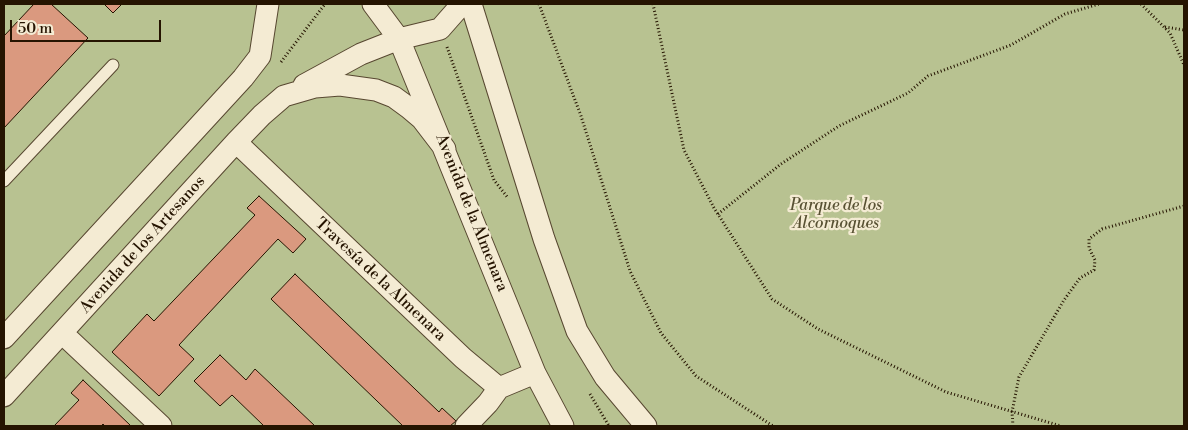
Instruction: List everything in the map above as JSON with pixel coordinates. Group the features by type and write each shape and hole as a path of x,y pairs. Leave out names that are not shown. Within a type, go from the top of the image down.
{"street":[{"path":"260,56 268,4"},
{"path":"4,338 243,78 260,56 280,4"},
{"name":"Avenida de la Almenara","path":"373,4 400,39 534,373 562,426"},
{"name":"Avenida de los Artesanos","path":"4,396 236,142 262,115 284,96 361,54 400,39 440,29 462,4"},
{"path":"471,4 544,239 577,331 605,377 646,426"},
{"name":"Avenida de los Artesanos","path":"284,96 315,87 340,85 376,90 394,97 408,108 422,120 445,149"},
{"name":"Travesía de la Almenara","path":"236,142 463,358 499,388"},
{"path":"62,333 161,426"},
{"path":"466,426 488,403 499,388 534,373"}],"lane":[{"path":"4,181 113,65"}],"path":[{"path":"539,4 581,116 630,271 661,333 696,376 773,426"},
{"path":"653,4 684,150 718,214 772,300 818,329 946,392 1061,426"},
{"path":"718,214 781,164 839,126 908,93 928,76 1011,45 1065,14 1099,4"},
{"path":"1141,4 1170,33 1184,66"},
{"path":"1164,26 1184,30"},
{"path":"1013,426 1012,412 1019,377 1064,300 1080,278 1094,270 1095,260 1089,248 1089,239 1102,229 1184,206"}],"green space":[{"name":"Parque de los Alcornoques","path":"4,4 1184,4 1184,426 4,426"}],"building":[{"path":"34,4 51,4 88,38 4,128 4,36"},
{"path":"104,4 122,4 113,13"},
{"path":"259,196 306,239 293,253 278,239 179,345 194,359 159,396 112,352 147,314 154,321 255,215 247,208"},
{"path":"295,274 439,412 442,408 456,421 450,426 403,426 271,299"},
{"path":"220,355 246,380 255,369 315,426 264,426 232,395 220,406 194,381"},
{"path":"83,380 130,425 54,426 79,400 71,393"}]}
